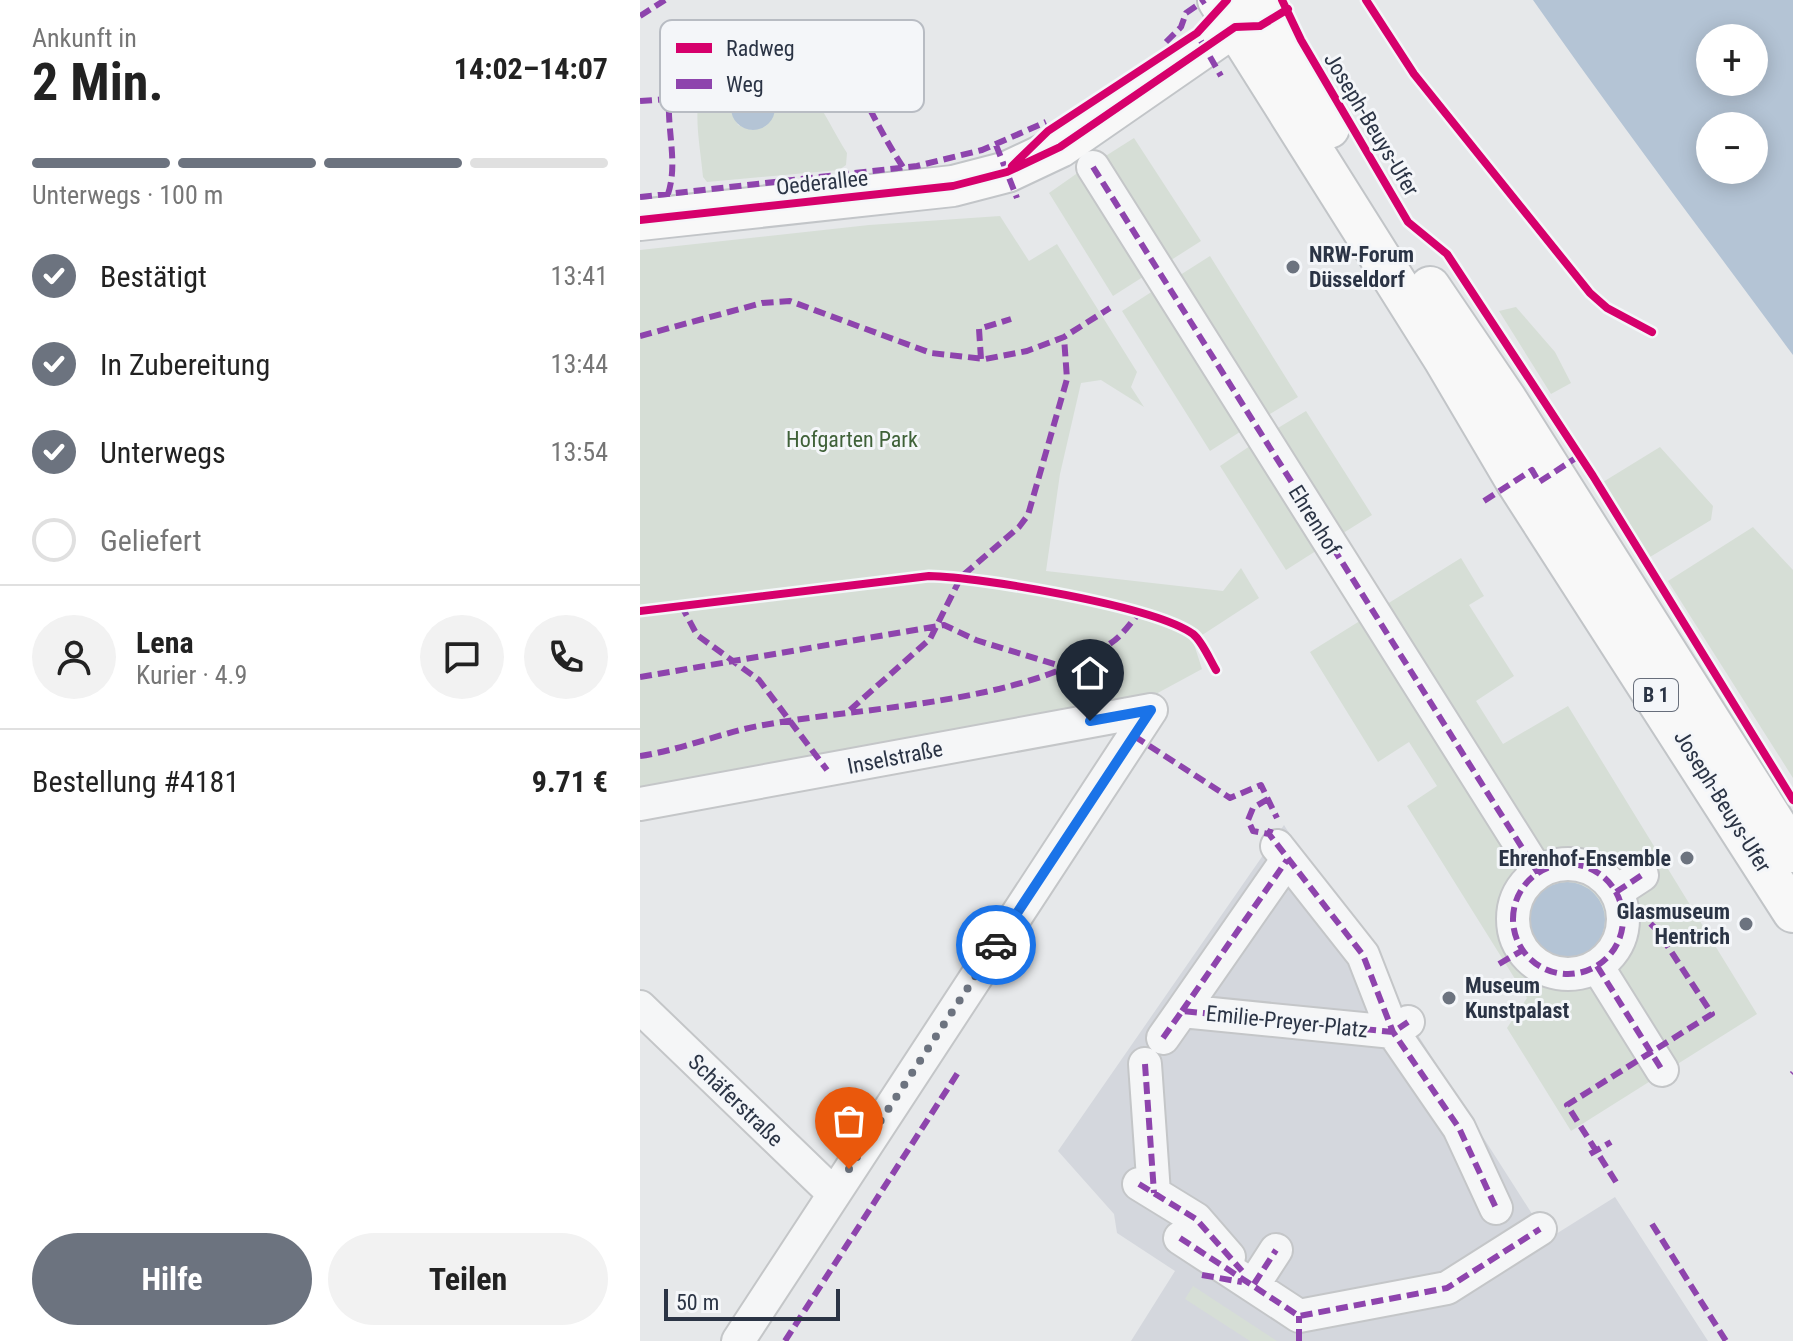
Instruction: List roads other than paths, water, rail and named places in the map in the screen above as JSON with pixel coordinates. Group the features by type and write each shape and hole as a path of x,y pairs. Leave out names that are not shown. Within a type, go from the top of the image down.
{"main road":[{"name":"Joseph-Beuys-Ufer","path":"1241,7 1260,67 1444,359 1516,481 1591,592 1793,912"},
{"name":"Joseph-Beuys-Ufer","path":"1241,7 1327,125 1506,399 1793,852"},
{"name":"Oederallee","path":"640,220 953,186 996,175 1042,158 1172,72 1241,7"},
{"path":"1172,72 1195,77 1224,65 1260,67"}],"street":[{"name":"Ehrenhof","path":"1093,167 1538,873"},
{"name":"Inselstraße","path":"640,804 1151,710 833,1193"},
{"name":"Emilie-Preyer-Platz","path":"1145,1064 1146,1188 1183,1237 1212,1265 1254,1284 1299,1328 1447,1288 1517,1228 1400,1027 1363,955 1282,853 1163,1038"},
{"path":"1572,864 1629,884 1621,935 1612,953 1597,966 1582,972 1548,970 1511,957 1516,900 1538,873 1554,865 1572,864"},
{"path":"1597,966 1662,1070"},
{"name":"Schäferstraße","path":"640,1007 833,1193"},
{"name":"Emilie-Preyer-Platz","path":"1182,1011 1400,1027"},
{"path":"738,1341 833,1193"},
{"path":"1254,1284 1276,1250"}],"water":[{"path":"1533,0 1793,0 1793,355"},
{"path":"732,112 774,112 768,123 753,130 745,128"},
{"path":"1567,882 1582,885 1594,893 1602,905 1605,920 1602,935 1594,947 1582,955 1567,958 1552,955 1540,947 1532,935 1529,920 1532,905 1540,893 1552,885"}],"place":[{"name":"NRW-Forum Düsseldorf","path":"1293,267"},
{"name":"Ehrenhof-Ensemble","path":"1687,858"},
{"name":"Glasmuseum Hentrich","path":"1746,924"},
{"name":"Museum Kunstpalast","path":"1449,998"}],"park label":[{"name":"Hofgarten Park","path":"852,439"}]}
